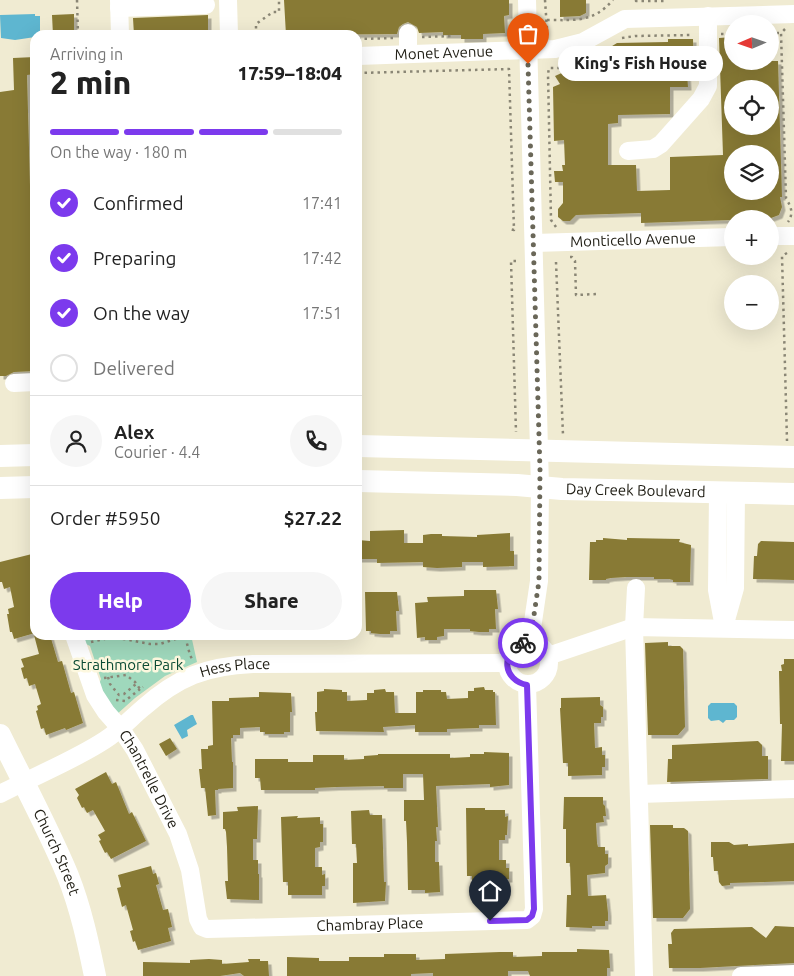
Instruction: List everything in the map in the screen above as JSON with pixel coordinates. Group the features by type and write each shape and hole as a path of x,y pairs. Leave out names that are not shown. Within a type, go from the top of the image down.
{"main road":[{"path":"362,446 540,452 791,449"},
{"path":"0,456 30,455"},
{"path":"732,493 794,480"},
{"name":"Day Creek Boulevard","path":"362,481 794,494"},
{"path":"0,488 30,487"},
{"name":"Church Street","path":"0,735 50,835 69,878 84,922 95,976"}],"street":[{"path":"228,0 229,30"},
{"path":"527,0 540,452 539,581 530,642"},
{"path":"120,30 119,4 173,3 206,5"},
{"name":"Monet Avenue","path":"362,55 408,41 528,50 555,49 575,45 625,20 794,14"},
{"path":"628,151 653,148 661,144 701,99 708,86 708,16"},
{"name":"Monticello Avenue","path":"534,243 724,237"},
{"path":"14,383 30,382"},
{"path":"724,627 717,590 726,561 732,493"},
{"path":"636,588 634,627 644,976"},
{"path":"548,656 634,627 724,627 794,630"},
{"name":"Chantrelle Drive","path":"76,640 95,695 106,712 121,729 143,764 178,834 190,870 198,919 202,927 207,929"},
{"path":"530,642 541,646 548,656 549,670 546,676 534,684 527,685 514,680 510,674 507,663 512,650 518,645 530,642"},
{"name":"Hess Place","path":"0,794 95,746 121,729 144,707 167,689 188,677 200,665 507,663"},
{"name":"Chambray Place","path":"207,929 527,920 532,916 534,909 527,685"},
{"path":"639,794 794,788"},
{"path":"741,976 794,974"}],"path":[{"path":"77,0 78,30"},
{"path":"256,30 256,24 273,12 279,12 279,0"},
{"path":"542,38 547,29 545,0"},
{"path":"547,20 583,20 602,11 613,0"},
{"path":"779,33 781,33 786,198 792,208 791,218 787,223 789,230"},
{"path":"618,39 635,36 724,34"},
{"path":"362,39 408,41 459,36"},
{"path":"562,229 555,226 551,220 548,74 550,68 562,68 586,55"},
{"path":"362,73 509,69 513,230"},
{"path":"787,253 782,256 791,449"},
{"path":"566,258 572,257 575,261 576,295 596,294"},
{"path":"556,262 561,258"},
{"path":"516,261 511,261 516,433"},
{"path":"556,262 563,436"},
{"path":"90,642 100,640"},
{"path":"127,640 160,644 172,640"},
{"path":"186,640 190,655 200,665"},
{"path":"187,663 200,665"},
{"path":"103,683 103,678 126,675 140,689"},
{"path":"108,677 110,684 120,695 136,684"},
{"path":"112,697 119,701 125,701 146,685"}],"green space":[{"name":"Strathmore Park","path":"83,640 192,640 197,662 165,676 116,715 98,687 101,679 90,646"}],"water":[{"path":"35,14 35,16 40,16 40,30 30,30 30,38 15,40 1,38 0,15"},
{"path":"711,703 734,703 737,706 737,717 734,720 726,720 723,723 719,720 711,721 708,718 708,706"},
{"path":"193,715 197,724 187,730 188,736 182,739 174,725"}],"building":[{"path":"284,0 509,0 509,15 504,16 505,33 483,34 483,39 461,39 461,35 443,35 443,32 419,33 417,27 408,22 399,27 397,34 362,34 362,30 286,30"},
{"path":"560,0 586,0 586,13 580,16 560,17"},
{"path":"74,14 74,30 53,30 52,15"},
{"path":"208,15 208,30 134,30 133,18"},
{"path":"719,38 724,38 724,70 778,70 779,80 724,80 724,135 779,135 779,95 782,197 780,197 782,207 779,215 779,210 724,210 724,220 641,223 641,213 576,215 570,221 563,221 558,217 558,209 563,203 563,182 555,182 554,171 563,171 562,165 565,165 564,140 554,141 553,87 560,84 555,76 586,62 617,43 668,42 668,39 693,39 694,73 687,73 688,87 670,87 670,114 618,115 618,123 608,124 608,165 636,165 637,191 670,190 670,157 723,155"},
{"path":"30,57 30,75 27,75 30,186 30,371 14,372 6,376 0,376 0,92 14,90 13,58"},
{"path":"404,530 404,543 423,543 423,535 431,534 477,537 477,535 510,533 510,551 514,551 514,566 483,567 483,562 462,562 462,567 437,568 423,567 423,562 377,563 377,559 362,559 362,540 370,541 370,531"},
{"path":"603,538 627,540 627,538 680,539 679,542 691,545 690,582 673,582 673,580 669,579 654,579 654,577 589,580 590,542 603,540"},
{"path":"761,541 794,542 794,580 753,579 754,556 757,556 758,544"},
{"path":"30,554 30,634 14,639 12,632 10,632 7,614 9,614 8,609 14,607 10,587 4,589 2,582 0,582 0,562"},
{"path":"464,590 496,590 498,609 495,609 496,629 489,629 489,632 479,632 470,631 470,629 444,629 444,636 437,637 437,640 425,640 425,637 417,638 415,603 428,602 427,597 464,596"},
{"path":"365,592 397,592 399,611 396,611 397,631 390,631 390,634 380,634 366,631"},
{"path":"35,640 51,640 58,662 62,661 71,693 74,692 83,723 46,735 44,728 41,729 36,711 38,710 37,706 41,704 35,684 29,686 27,678 24,679 21,668 24,667 21,659 39,654"},
{"path":"668,642 668,646 680,646 683,649 685,727 678,735 648,735 645,643"},
{"path":"784,659 794,659 794,761 781,761 782,724 780,724 779,671 782,671 781,665 784,664"},
{"path":"484,687 485,690 493,690 495,692 496,725 479,725 479,728 447,729 447,732 415,732 415,725 383,727 384,732 316,731 317,692 324,691 324,689 347,692 347,701 367,700 367,693 374,693 374,690 385,689 386,692 394,692 395,713 416,713 416,692 441,690 441,692 446,692 447,699 468,698 468,691"},
{"path":"259,692 291,693 290,732 284,732 284,734 265,734 265,732 260,732 260,727 240,728 240,735 233,735 233,738 231,738 233,788 215,790 216,815 208,816 205,788 201,788 199,769 202,769 201,749 208,749 208,746 213,745 212,701 229,701 229,698 259,697"},
{"path":"600,697 603,717 601,717 601,723 594,723 595,748 602,747 602,755 605,755 605,767 602,767 602,775 568,776 568,763 563,763 561,698"},
{"path":"170,738 177,749 166,756 159,744"},
{"path":"758,741 762,745 762,756 768,756 768,779 667,782 668,759 672,759 672,745"},
{"path":"484,752 509,753 509,785 490,787 490,784 436,786 438,827 436,827 435,862 439,862 440,892 425,893 425,890 408,890 404,800 424,800 423,774 403,774 403,788 384,788 384,786 315,788 315,790 261,790 260,778 255,778 255,759 288,759 288,762 313,762 313,755 344,755 344,760 364,759 364,756 378,754 450,754 450,758 470,757 470,754 484,754"},
{"path":"106,772 112,784 116,782 129,814 132,812 146,841 111,859 107,852 105,853 99,841 101,840 98,835 105,831 93,810 87,813 84,807 82,808 77,798 79,795 75,789"},
{"path":"564,797 603,797 606,816 603,816 604,822 596,823 597,843 598,847 605,847 605,854 608,854 608,864 605,866 605,873 587,875 588,896 606,895 608,921 605,921 605,926 592,926 592,928 566,927 567,895 571,895 570,863 566,863 566,829 563,829"},
{"path":"258,806 257,839 253,839 253,860 258,860 259,900 227,899 225,881 228,881 227,847 226,832 223,829 223,812 238,811 237,807"},
{"path":"466,808 505,810 505,817 508,816 507,835 505,835 505,840 499,840 499,860 506,860 506,868 509,868 509,879 506,879 507,888 472,889 472,876 467,876"},
{"path":"369,810 370,815 382,815 384,882 386,882 385,901 353,903 353,863 357,863 356,844 352,844 351,811"},
{"path":"298,816 297,818 320,817 320,824 323,824 323,842 320,842 320,847 315,848 315,867 322,867 322,875 325,874 325,886 322,886 322,895 288,895 288,882 283,882 281,817"},
{"path":"650,825 673,825 673,828 684,828 688,831 690,909 683,918 653,918"},
{"path":"711,842 729,842 734,845 748,844 748,846 794,843 794,881 730,883 730,885 722,886 719,882 718,871 714,871 713,857 711,857"},
{"path":"151,866 153,874 156,873 159,884 156,885 163,910 168,909 172,927 168,928 171,941 138,950 135,941 133,942 130,931 133,930 126,905 122,907 117,888 121,887 118,875"},
{"path":"775,926 794,927 794,963 669,968 668,944 672,944 671,933 674,929 752,927 766,938"},
{"path":"577,949 609,950 610,968 607,968 607,976 530,976 528,971 508,971 508,976 433,976 433,973 411,974 411,976 287,976 287,957 319,958 319,961 349,961 349,957 384,957 384,954 416,954 416,960 445,959 445,954 500,952 513,952 513,957 542,956 542,952 577,952"},
{"path":"248,959 268,961 269,976 244,976 240,973 220,976 143,976 143,962 190,963 190,960 222,960 222,964 249,962"}],"way so far":[{"path":"523,643 530,642 540,561 540,452 528,64"}],"place":[{"name":"King's Fish House","path":"528,64"}],"route":[{"path":"490,921 527,920 532,916 534,909 527,685 520,684 514,680 507,663 512,650 523,643"}]}
